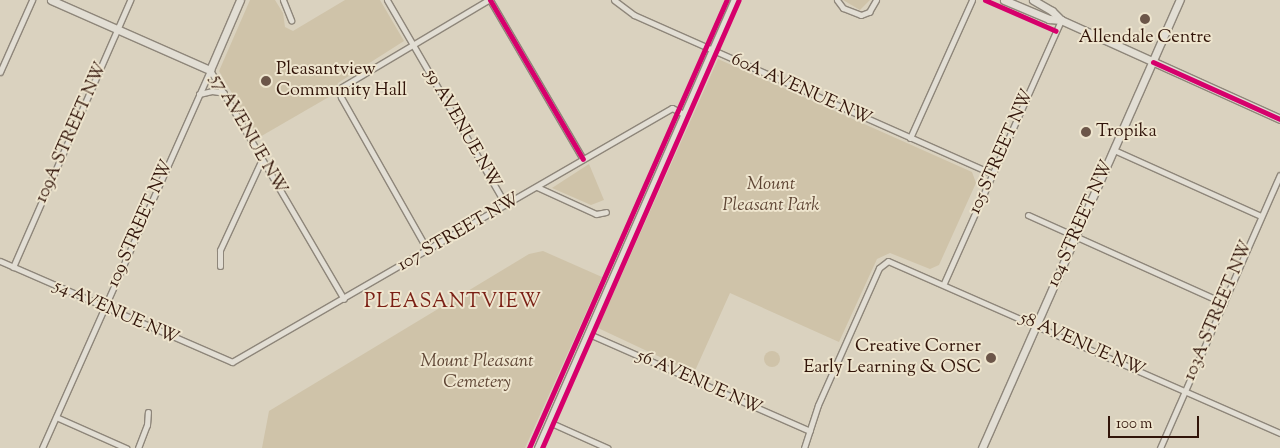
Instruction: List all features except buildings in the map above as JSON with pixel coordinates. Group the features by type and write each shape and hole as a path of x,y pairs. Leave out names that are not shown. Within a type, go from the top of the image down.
{"street":[{"path":"0,72 32,0"},
{"name":"57 AVENUE NW","path":"51,0 210,70 344,299"},
{"name":"109A STREET NW","path":"13,266 130,0"},
{"name":"109 STREET NW","path":"42,448 240,0"},
{"path":"283,0 291,20"},
{"name":"59 AVENUE NW","path":"387,0 506,205"},
{"path":"428,251 340,92 344,84 489,0 583,159"},
{"name":"60A AVENUE NW","path":"614,0 634,15 992,174"},
{"path":"538,448 734,0"},
{"path":"837,0 843,8 861,15 869,12 876,0"},
{"path":"910,138 972,0"},
{"path":"1004,0 1049,19 1061,20 1280,119"},
{"path":"1033,0 1052,11 1061,20"},
{"name":"104 STREET NW","path":"982,448 1180,0"},
{"name":"105 STREET NW","path":"944,283 1061,20"},
{"path":"199,94 212,90 224,93"},
{"name":"107 STREET NW","path":"232,362 428,251 672,108 684,114"},
{"path":"1114,150 1261,216"},
{"path":"220,266 220,250 262,159"},
{"name":"103A STREET NW","path":"1160,448 1280,175"},
{"path":"537,187 596,214 606,212"},
{"path":"1028,216 1224,303"},
{"name":"54 AVENUE NW","path":"0,261 104,308 232,362"},
{"name":"58 AVENUE NW","path":"810,432 818,405 883,264 897,263 1280,433"},
{"name":"56 AVENUE NW","path":"589,334 810,432"},
{"path":"138,448 147,426 148,412"},
{"path":"56,417 126,448"},
{"path":"549,422 607,448"},
{"path":"804,448 810,432"}],"green space":[{"path":"250,0 275,0 283,13 285,27 293,31 345,0 380,0 404,41 338,83 334,94 258,138 219,71"},
{"path":"843,0 870,0 860,10"},
{"name":"Mount Pleasant Park","path":"718,59 972,172 976,183 939,265 930,269 890,253 877,259 839,342 730,293 694,373 598,328"},
{"path":"589,164 604,200 591,205 552,188"},
{"name":"Mount Pleasant Cemetery","path":"543,251 602,277 525,448 262,448 269,411 529,254"},
{"path":"769,351 775,351 780,356 778,365 769,367 764,362 764,356"}],"cycle path":[{"path":"490,0 583,159"},
{"path":"529,448 727,0"},
{"path":"542,448 739,0"},
{"path":"985,0 1056,31"},
{"path":"1153,62 1280,119"}],"place":[{"name":"Allendale Centre","path":"1145,19"},
{"name":"Pleasantview Community Hall","path":"266,81"},
{"name":"Tropika","path":"1086,132"},
{"name":"Creative Corner Early Learning & OSC","path":"991,358"}],"district":[{"name":"PLEASANTVIEW","path":"453,302"}]}
